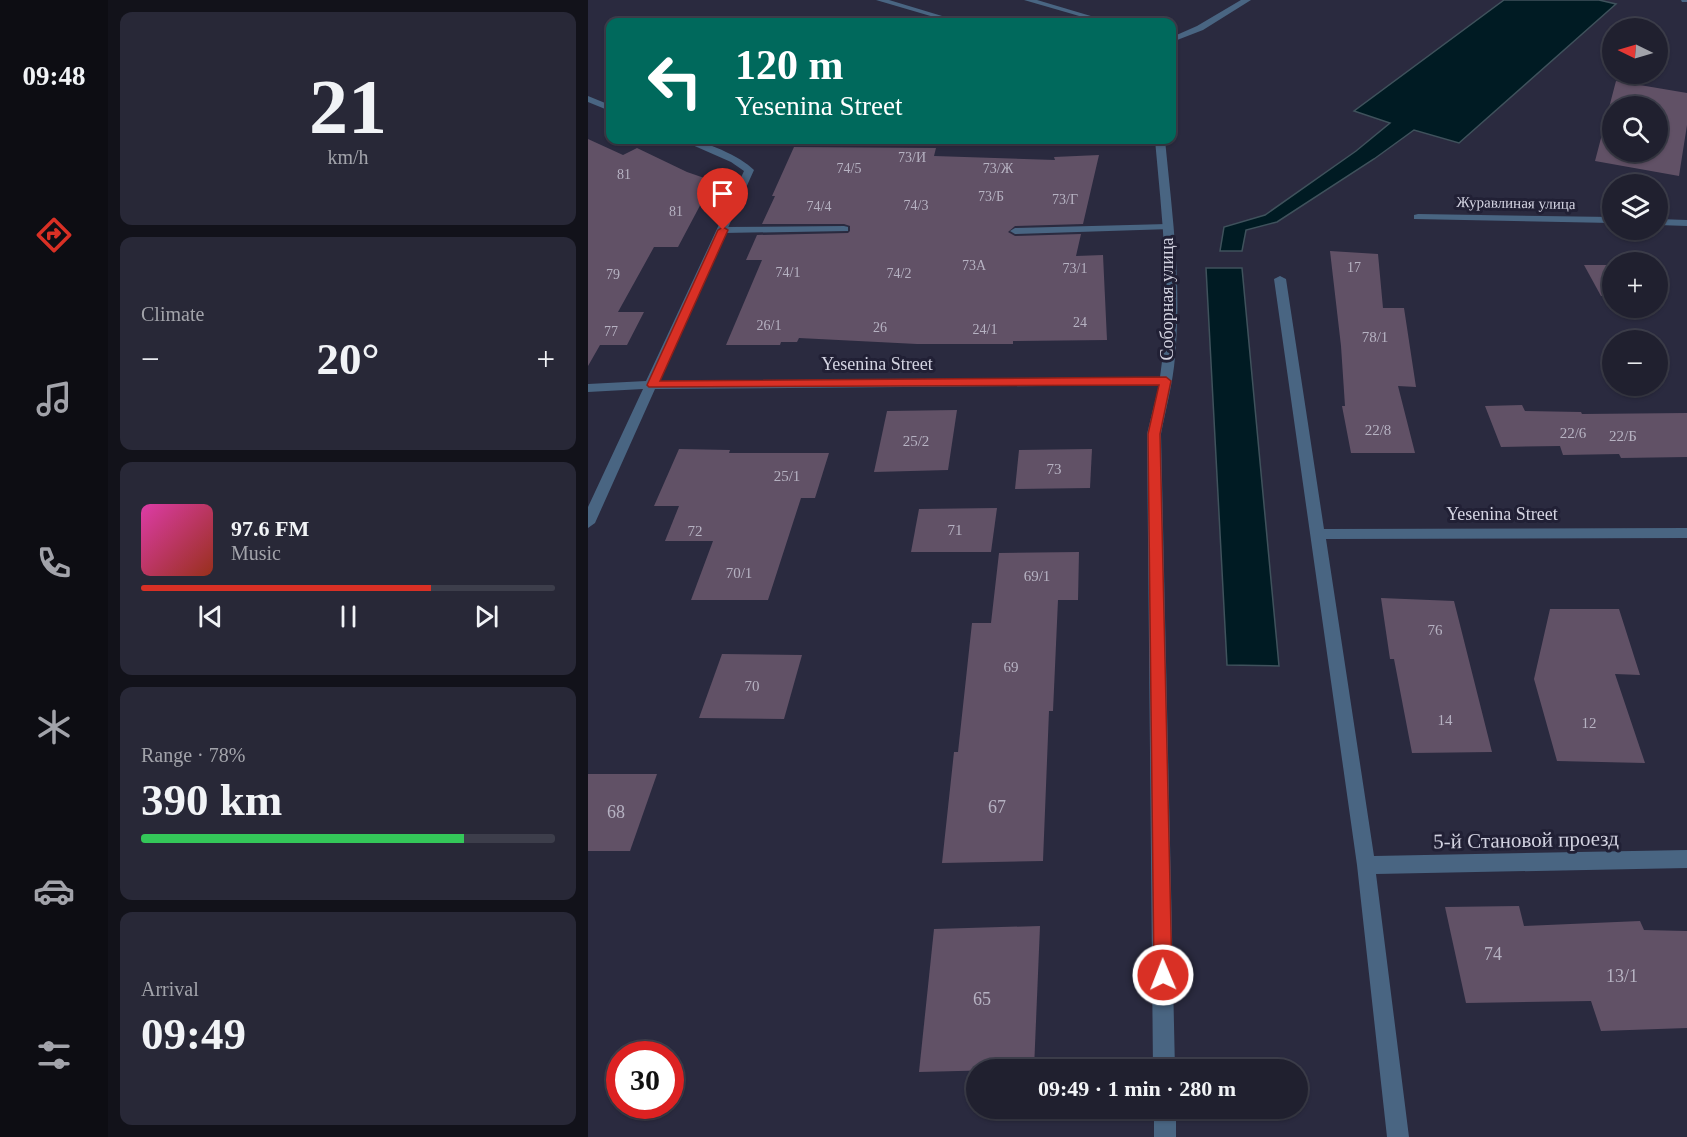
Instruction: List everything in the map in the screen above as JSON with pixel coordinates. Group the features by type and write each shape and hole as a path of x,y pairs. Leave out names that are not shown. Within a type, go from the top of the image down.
{"street":[{"path":"880,0 944,18"},
{"path":"1028,0 1093,18"},
{"path":"1176,38 1200,28 1247,0"},
{"path":"933,18 937,16"},
{"path":"588,99 606,106"},
{"path":"588,523 653,385 749,170 734,160 696,144"},
{"name":"Соборная улица","path":"1160,144 1167,227 1170,343 1166,381 1154,434 1164,1059"},
{"name":"Журавлиная улица","path":"1418,217 1602,220"},
{"path":"1668,222 1687,223"},
{"path":"1015,231 1167,227"},
{"path":"723,230 844,229"},
{"path":"1280,279 1366,865 1398,1137"},
{"name":"Yesenina Street","path":"588,388 653,385 1166,381"},
{"name":"Yesenina Street","path":"1318,534 1687,533"},
{"name":"5-й Становой проезд","path":"1366,865 1687,859"},
{"path":"1165,1119 1165,1137"}],"water":[{"path":"1504,0 1599,0 1616,4 1459,143 1414,130 1277,222 1246,230 1242,251 1220,251 1224,227 1265,215 1356,151 1390,123 1354,111"},
{"path":"1206,268 1242,268 1279,666 1227,665"}],"building":[{"path":"1615,84 1634,84 1687,93 1687,125 1679,176 1595,161 1602,134 1602,162 1668,162 1668,96 1612,96"},
{"path":"588,139 623,155 637,148 687,172 713,181 678,247 654,247 618,312 644,312 627,345 600,345 588,366"},
{"path":"794,147 936,148 934,156 1055,160 1054,157 1099,155 1083,224 1015,226 1008,232 1015,236 1081,234 1076,256 1103,255 1107,340 1013,341 1013,344 917,344 799,338 797,342 781,342 780,345 726,345 762,260 746,260 757,235 848,233 850,231 850,226 844,224 762,224"},
{"path":"1330,251 1378,254 1383,308 1404,308 1416,387 1398,386 1415,453 1351,453 1342,406 1345,406 1341,346"},
{"path":"1584,265 1602,265 1601,296"},
{"path":"1522,405 1525,411 1581,412 1582,414 1687,413 1687,457 1621,458 1619,454 1563,455 1560,446 1501,447 1485,406"},
{"path":"957,410 948,470 874,472 887,411"},
{"path":"679,449 730,450 729,453 829,453 815,498 801,498 768,600 691,600 713,541 665,541 679,506 654,506"},
{"path":"1092,449 1090,488 1015,489 1019,450"},
{"path":"997,508 991,552 911,552 919,509"},
{"path":"1079,552 1078,600 1058,600 1053,711 1049,711 1043,861 942,863 954,752 958,752 972,623 991,623 999,553"},
{"path":"1381,598 1454,601 1492,752 1412,753 1394,659 1390,659"},
{"path":"1550,609 1619,609 1640,675 1615,674 1645,763 1557,761 1534,679"},
{"path":"722,654 802,655 784,719 699,718"},
{"path":"588,774 657,774 630,851 588,851"},
{"path":"1519,906 1524,926 1640,921 1644,930 1687,931 1687,1028 1601,1031 1591,1001 1466,1003 1445,907"},
{"path":"1040,926 1034,1059 966,1059 966,1071 919,1072 934,929"}],"route":[{"path":"723,230 653,385 1166,381 1154,434 1163,975"}]}
